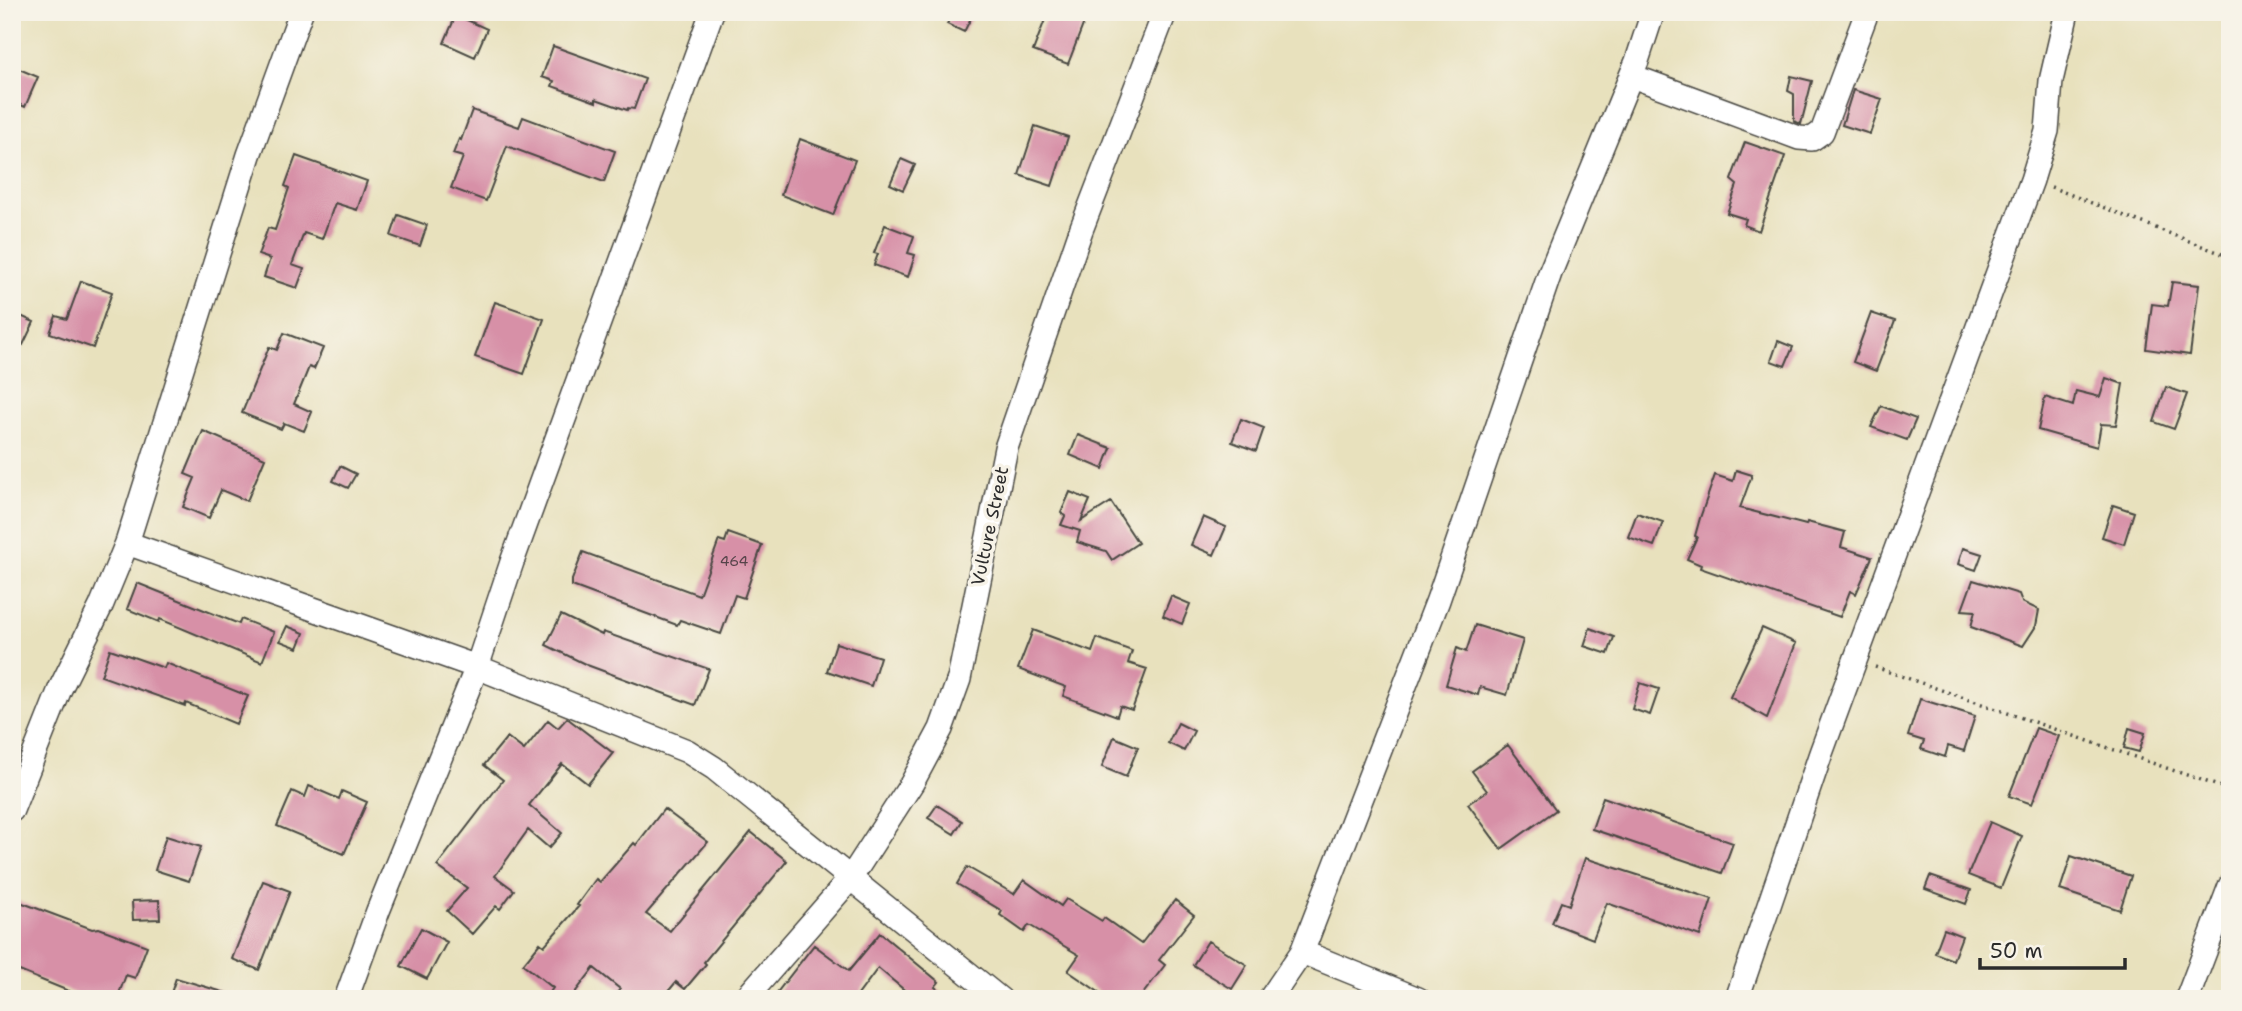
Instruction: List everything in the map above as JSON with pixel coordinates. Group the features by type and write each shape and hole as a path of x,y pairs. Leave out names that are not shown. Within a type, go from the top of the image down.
{"street":[{"path":"12,810 60,689 101,606 127,543 248,155 301,12"},
{"path":"346,999 383,898 477,667 512,562 712,12"},
{"name":"Vulture Street","path":"745,999 850,879 912,783 941,729 955,692 1006,448 1081,230 1165,12"},
{"path":"1270,999 1302,952 1437,600 1550,273 1632,76 1653,12"},
{"path":"1632,76 1799,138 1812,139 1822,132 1867,12"},
{"path":"1737,999 1821,753 2032,180 2047,131 2051,81 2067,12"},
{"path":"127,543 477,667 687,751 714,768 1000,999"},
{"path":"2187,999 2230,886"},
{"path":"1302,952 1418,999"}],"path":[{"path":"2032,180 2230,257"},
{"path":"1855,660 2230,789"}],"building":[{"path":"953,12 974,12 964,32 947,24"},
{"path":"1048,12 1088,12 1068,64 1033,51"},
{"path":"456,15 487,29 475,57 444,43"},
{"path":"553,46 645,79 634,109 627,110 596,99 596,102 552,86 554,81 542,77"},
{"path":"12,66 38,77 25,107 12,101"},
{"path":"1791,76 1812,81 1801,124 1794,121 1794,94 1788,91"},
{"path":"1853,90 1882,99 1870,134 1842,125"},
{"path":"472,110 519,127 523,117 615,151 604,182 507,146 486,201 451,188 463,157 453,154"},
{"path":"1035,126 1068,137 1052,186 1019,175"},
{"path":"800,139 855,160 833,215 781,195"},
{"path":"1745,142 1785,156 1759,231 1744,225 1746,219 1727,213 1737,185 1731,180"},
{"path":"296,156 367,181 357,210 335,203 322,239 304,233 292,265 304,269 297,288 264,277 270,259 258,255 268,228 275,230 289,188 285,186"},
{"path":"901,159 915,165 903,190 890,184"},
{"path":"398,215 427,225 420,246 391,236"},
{"path":"885,225 914,236 908,253 915,255 908,277 874,265 878,254 874,253"},
{"path":"81,281 112,292 93,348 50,333 56,316 67,319"},
{"path":"2172,282 2199,285 2190,355 2146,349 2152,304 2168,306"},
{"path":"495,302 544,319 524,374 475,357"},
{"path":"12,312 34,322 23,345 12,340"},
{"path":"1871,313 1895,321 1876,371 1853,362"},
{"path":"284,333 323,348 314,369 309,367 294,404 312,412 304,431 284,423 281,429 242,413 269,347 277,350"},
{"path":"1778,341 1793,347 1785,366 1771,361"},
{"path":"2106,378 2123,384 2116,425 2101,424 2097,447 2038,430 2045,397 2073,406 2076,391 2100,397"},
{"path":"2166,387 2187,394 2174,429 2154,422"},
{"path":"1881,406 1916,419 1907,440 1871,427"},
{"path":"1241,419 1264,428 1256,451 1232,442"},
{"path":"203,431 265,458 247,501 221,490 209,518 183,507 195,478 185,474"},
{"path":"1078,435 1111,448 1103,469 1070,455"},
{"path":"340,466 356,474 348,488 333,481"},
{"path":"1736,470 1752,475 1740,508 1845,532 1841,547 1872,557 1856,594 1850,591 1840,617 1700,568 1701,565 1687,559 1697,537 1695,536 1700,518 1715,475 1733,481"},
{"path":"1070,492 1090,500 1081,521 1111,502 1138,543 1112,560 1106,551 1077,542 1080,531 1061,525 1065,516 1061,513"},
{"path":"2113,505 2134,512 2124,544 2102,537"},
{"path":"1637,513 1663,522 1654,546 1628,537"},
{"path":"1203,517 1226,527 1214,555 1191,545"},
{"path":"728,533 762,545 744,598 735,595 721,634 680,620 677,625 572,586 583,552 699,595 719,540 725,542"},
{"path":"1963,548 1982,554 1976,570 1958,564"},
{"path":"1973,580 2019,594 2022,602 2039,610 2036,626 2023,646 1971,627 1975,611 1962,610"},
{"path":"137,583 239,624 241,619 274,632 262,662 160,619 159,622 127,609"},
{"path":"1171,596 1190,604 1182,624 1163,616"},
{"path":"561,615 602,635 603,632 709,669 695,705 587,665 546,645"},
{"path":"1475,625 1523,640 1507,695 1480,687 1478,695 1446,685 1457,648 1466,652"},
{"path":"287,626 304,633 298,648 280,641"},
{"path":"1590,628 1614,637 1608,654 1584,646"},
{"path":"1762,628 1796,643 1767,718 1730,697"},
{"path":"1033,630 1092,652 1097,638 1132,651 1128,663 1147,669 1132,710 1120,706 1117,716 1063,696 1066,687 1018,669"},
{"path":"836,643 880,657 871,686 827,671"},
{"path":"110,649 164,668 166,663 248,696 236,724 186,703 185,706 101,676"},
{"path":"1640,683 1659,689 1650,715 1632,709"},
{"path":"1920,699 1975,716 1964,751 1948,746 1945,757 1921,749 1924,741 1908,736"},
{"path":"567,718 613,753 588,784 562,764 529,805 562,833 549,848 528,830 495,876 514,890 500,909 496,906 472,934 447,911 467,888 437,866 503,780 484,765 507,737 524,750 548,720 558,728"},
{"path":"1178,723 1194,731 1184,751 1168,743"},
{"path":"2036,728 2059,736 2032,804 2009,796"},
{"path":"2129,728 2145,733 2139,752 2124,748"},
{"path":"1114,737 1138,747 1126,777 1102,767"},
{"path":"1508,745 1556,810 1501,849 1468,804 1487,791 1472,771"},
{"path":"309,786 339,799 342,791 367,802 344,854 277,826 292,791 305,797"},
{"path":"1603,797 1733,843 1722,873 1592,829"},
{"path":"937,805 962,821 954,834 928,818"},
{"path":"664,809 708,842 646,914 670,931 751,832 787,861 685,989 676,982 662,999 612,999 620,989 594,968 570,999 545,999 553,988 523,964 540,943 544,946 579,906 577,905 596,879 600,882 634,843 636,845"},
{"path":"1990,822 2022,836 2001,888 1968,875"},
{"path":"166,836 201,847 189,881 155,870"},
{"path":"2071,856 2131,876 2120,910 2060,890"},
{"path":"1585,858 1712,899 1700,936 1607,903 1593,939 1552,923 1561,902 1569,905"},
{"path":"967,867 1014,894 1024,880 1061,906 1066,899 1102,921 1104,918 1141,944 1175,900 1194,915 1159,960 1165,965 1139,999 1109,999 1068,971 1079,955 1029,925 1024,932 1000,915 1002,911 957,884"},
{"path":"1930,876 1971,890 1966,904 1925,889"},
{"path":"263,881 290,891 259,970 232,959"},
{"path":"12,899 147,946 135,978 126,975 117,999 88,999 12,968"},
{"path":"159,900 160,919 133,920 132,901"},
{"path":"421,928 447,942 427,979 401,966"},
{"path":"1944,929 1962,936 1953,960 1935,953"},
{"path":"880,933 939,982 935,987 949,999 915,999 878,968 855,999 772,999 814,945 849,971"},
{"path":"1208,941 1247,965 1232,989 1193,965"},
{"path":"176,978 233,995 232,999 169,999"}]}
